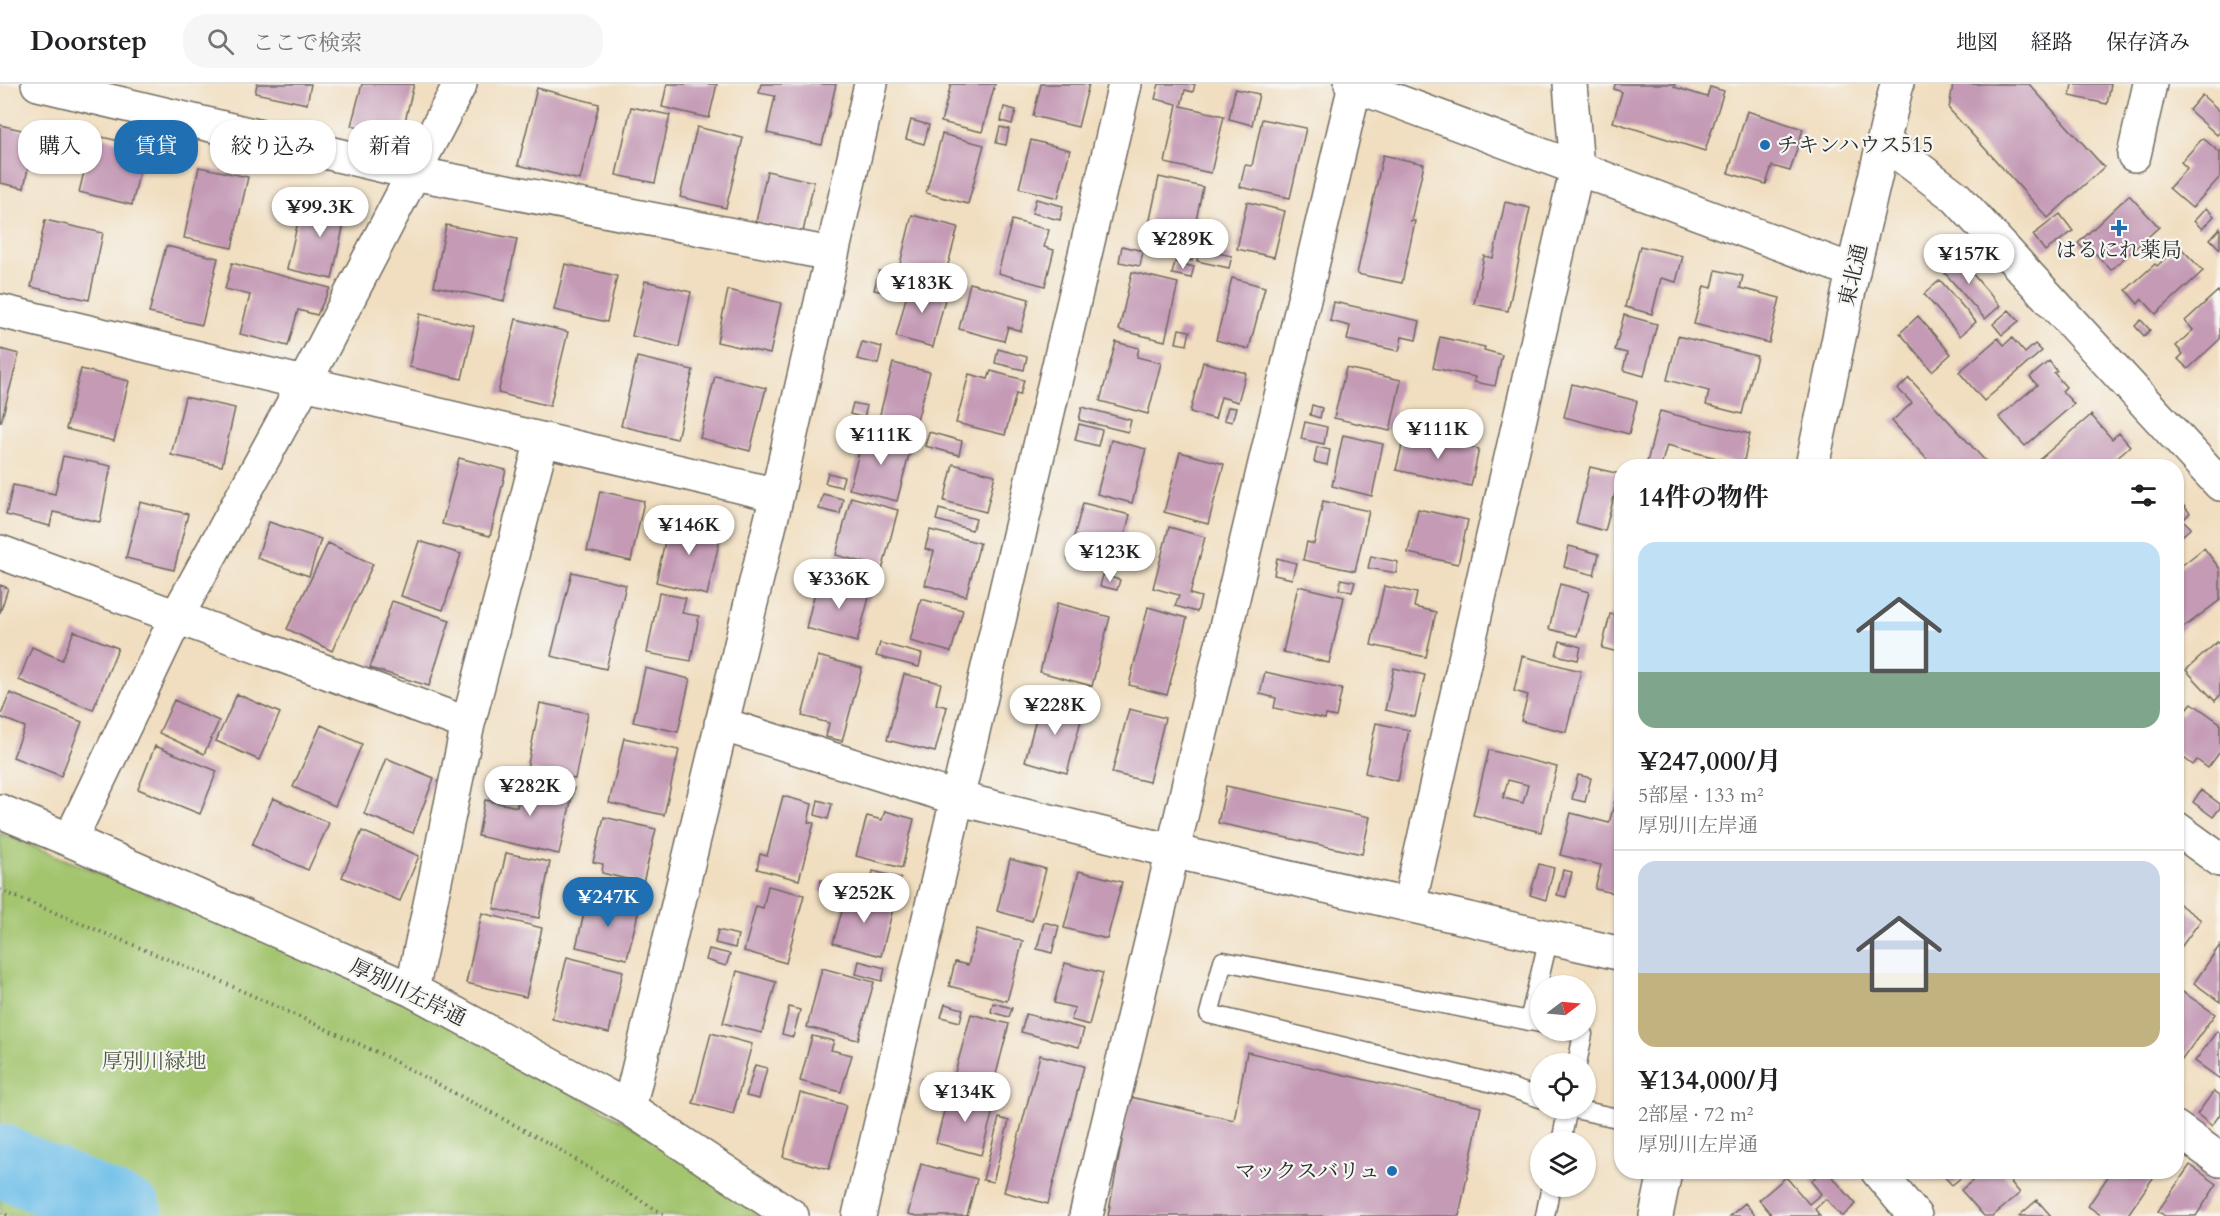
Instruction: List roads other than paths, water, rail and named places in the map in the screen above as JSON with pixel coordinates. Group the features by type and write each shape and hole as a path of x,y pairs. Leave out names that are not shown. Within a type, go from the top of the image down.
{"street":[{"path":"38,84 348,158"},
{"path":"432,137 460,84"},
{"path":"629,1108 777,495 871,84"},
{"path":"859,1216 1125,84"},
{"path":"1409,905 1577,168 1570,84"},
{"name":"東北通","path":"1813,459 1853,271 1885,143 1897,84"},
{"path":"2134,155 2150,84"},
{"path":"1086,1216 1353,85 1853,271"},
{"path":"1885,143 1956,197 2220,484"},
{"path":"70,840 177,616 305,382 412,174"},
{"path":"418,174 831,254"},
{"path":"0,311 777,495"},
{"path":"412,990 468,724 542,440"},
{"path":"0,552 468,724"},
{"path":"721,724 956,798 1172,851 1614,952"},
{"name":"厚別川左岸通","path":"0,811 412,990 629,1108 792,1216"},
{"path":"2184,834 2220,860"},
{"path":"2184,1134 2220,1160"},
{"path":"1656,1216 1664,1179"},
{"path":"1884,1179 1915,1216"}],"lane":[{"path":"1543,975 1549,937"},
{"path":"1530,1021 1223,961 1209,1014 1505,1086 1530,1095"},
{"path":"1596,1114 1614,1117"},
{"path":"1545,1216 1549,1197"}],"waterway":[{"path":"0,1160 128,1216"}],"place":[{"name":"チキンハウス515","path":"1765,145"},
{"name":"はるにれ薬局","path":"2119,228"},
{"name":"マックスバリュ","path":"1392,1171"}],"park label":[{"name":"厚別川緑地","path":"154,1061"}]}
